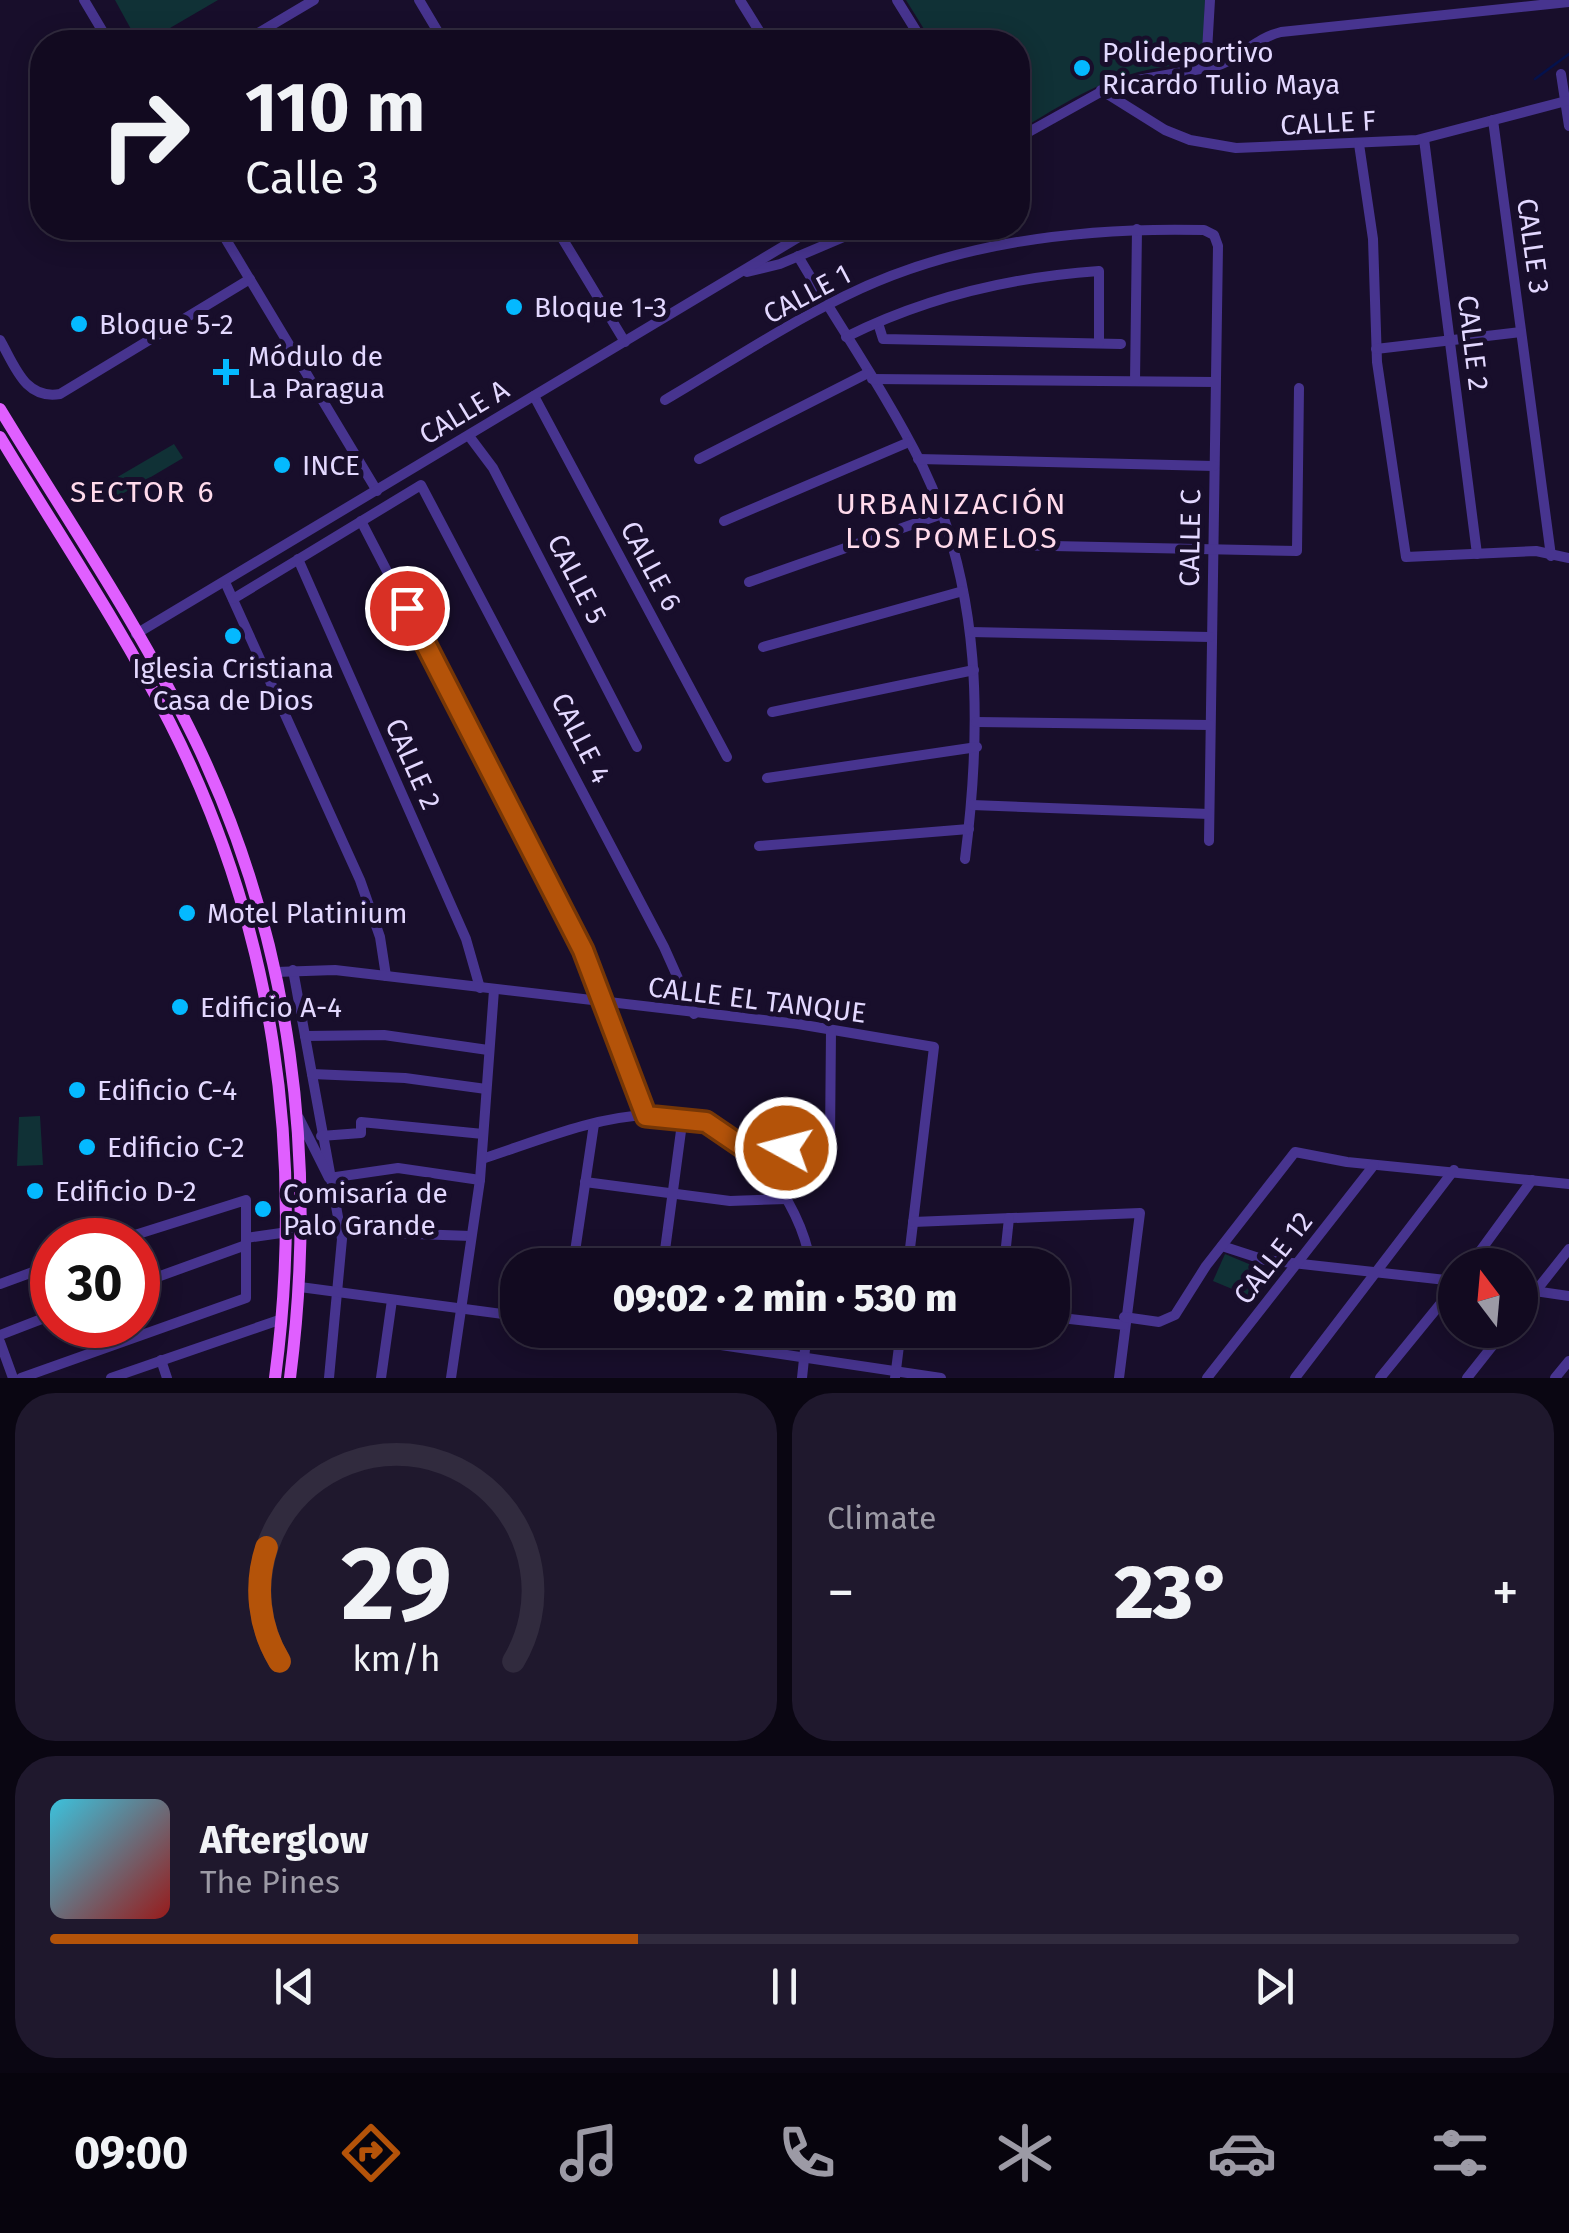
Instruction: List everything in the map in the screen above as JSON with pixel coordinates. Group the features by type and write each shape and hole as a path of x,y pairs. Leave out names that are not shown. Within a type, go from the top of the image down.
{"main road":[{"path":"0,408 130,638 194,772 250,926 282,1093 295,1231 300,1288 290,1378"},
{"path":"0,437 184,717 246,863 276,972 299,1118 295,1231 276,1378"}],"street":[{"path":"84,0 102,30"},
{"path":"263,30 314,0"},
{"path":"419,0 437,30"},
{"path":"740,0 759,30"},
{"path":"897,0 916,30"},
{"path":"1202,69 1210,0"},
{"path":"1030,131 1100,90 1144,75 1221,65 1257,40 1281,32 1569,2"},
{"path":"1561,74 1569,126"},
{"name":"CALLE F","path":"1100,90 1164,130 1214,146 1280,149 1424,138 1566,101"},
{"name":"CALLE 3","path":"1493,120 1551,556"},
{"name":"CALLE 2","path":"1424,138 1478,554"},
{"path":"1360,144 1373,239 1376,349 1406,557 1536,551 1569,558"},
{"path":"1135,381 1137,229"},
{"name":"CALLE 1","path":"1030,239 1137,229 1204,230 1216,237"},
{"name":"CALLE C","path":"1209,841 1216,237"},
{"path":"227,240 381,488 394,502 233,599"},
{"path":"563,240 624,342"},
{"name":"CALLE A","path":"130,638 794,240"},
{"path":"736,274 836,240"},
{"name":"CALLE 1","path":"665,400 828,306 897,274 1027,240"},
{"path":"798,256 910,442 951,544 963,591 974,670 977,748 965,859"},
{"path":"846,337 1000,284 1099,271 1099,343"},
{"path":"0,340 28,386 41,394 68,390 250,279"},
{"path":"878,323 883,339 1121,344"},
{"path":"1376,349 1522,332"},
{"path":"699,459 870,376 1216,382"},
{"path":"951,544 1297,551 1299,388"},
{"name":"CALLE 6","path":"534,396 726,757"},
{"name":"CALLE 5","path":"469,436 510,500 637,747"},
{"path":"724,521 910,442"},
{"path":"918,459 1214,466"},
{"name":"CALLE 4","path":"394,502 421,485 664,948 694,1014"},
{"path":"749,582 942,514"},
{"path":"328,520 337,536"},
{"path":"361,521 547,876 605,1004 646,1116"},
{"name":"CALLE 2","path":"298,560 466,939 480,988"},
{"path":"224,582 360,880 380,937 386,976"},
{"path":"763,647 963,591"},
{"path":"970,632 1210,637"},
{"path":"772,712 974,670"},
{"path":"976,722 1210,725"},
{"path":"767,778 977,748"},
{"path":"972,805 1209,814"},
{"path":"759,846 969,829"},
{"path":"292,970 328,1178 341,1230 340,1292 329,1378"},
{"name":"CALLE EL TANQUE","path":"276,972 386,976 831,1030 934,1048 913,1222"},
{"path":"451,1378 480,1180 494,990"},
{"path":"750,1152 830,1140 831,1030"},
{"path":"304,1036 384,1034 488,1050"},
{"path":"312,1074 406,1078 486,1089"},
{"path":"482,1159 594,1124 646,1116 683,1116 720,1128 750,1152 786,1200 806,1248"},
{"path":"665,1248 683,1116"},
{"path":"299,1118 328,1178"},
{"path":"322,1136 361,1133 361,1122 483,1134"},
{"path":"576,1248 594,1124"},
{"path":"1070,1318 1170,1319 1294,1152 1374,1165 1569,1184"},
{"name":"CALLE 12","path":"1207,1378 1374,1165"},
{"path":"328,1178 398,1168 480,1180"},
{"path":"1295,1378 1454,1170"},
{"path":"1482,1248 1532,1180"},
{"path":"586,1182 744,1202 786,1200"},
{"path":"22,1378 246,1298 246,1200 160,1227"},
{"path":"910,1248 913,1222 1140,1213 1119,1378"},
{"path":"1005,1248 1008,1218"},
{"path":"160,1275 246,1242 295,1231 470,1236"},
{"path":"1222,1246 1265,1260 1438,1281"},
{"path":"1538,1288 1569,1249"},
{"path":"0,1284 30,1273"},
{"path":"300,1288 500,1314"},
{"path":"1538,1291 1569,1296"},
{"path":"382,1378 392,1300"},
{"path":"1380,1378 1438,1305"},
{"path":"112,1378 282,1319"},
{"path":"0,1334 30,1324"},
{"path":"0,1342 13,1378"},
{"path":"753,1348 895,1374 941,1378"},
{"path":"802,1378 805,1348"},
{"path":"895,1374 899,1348"},
{"path":"1467,1378 1491,1348"},
{"path":"160,1360 167,1378"},
{"path":"1555,1378 1569,1361"}],"green space":[{"path":"115,0 218,0 167,30 131,30"},
{"name":"Polideportivo Ricardo Tulio Maya","path":"906,0 1205,0 1203,63 1126,75 1030,124 1030,30 925,30"},
{"path":"174,444 183,458 117,497 109,482"},
{"path":"40,1116 43,1165 17,1166 19,1117"},
{"path":"1225,1254 1268,1272 1256,1299 1213,1281"}],"waterway":[{"path":"1535,79 1569,54"}],"place":[{"name":"Polideportivo Ricardo Tulio Maya","path":"1082,68"},
{"name":"Bloque 1-3","path":"514,307"},
{"name":"Bloque 5-2","path":"79,324"},
{"name":"Módulo de La Paragua","path":"226,372"},
{"name":"INCE","path":"282,465"},
{"name":"Iglesia Cristiana Casa de Dios","path":"233,636"},
{"name":"Motel Platinium","path":"187,913"},
{"name":"Edificio A-4","path":"180,1007"},
{"name":"Edificio C-4","path":"77,1090"},
{"name":"Edificio C-2","path":"87,1147"},
{"name":"Edificio D-2","path":"35,1191"},
{"name":"Comisaría de Palo Grande","path":"263,1209"}],"district":[{"name":"SECTOR 6","path":"143,492"},
{"name":"URBANIZACIÓN LOS POMELOS","path":"952,521"}],"route":[{"path":"407,608 583,950 646,1116 675,1115 706,1122 732,1136 750,1152 786,1148"}]}
